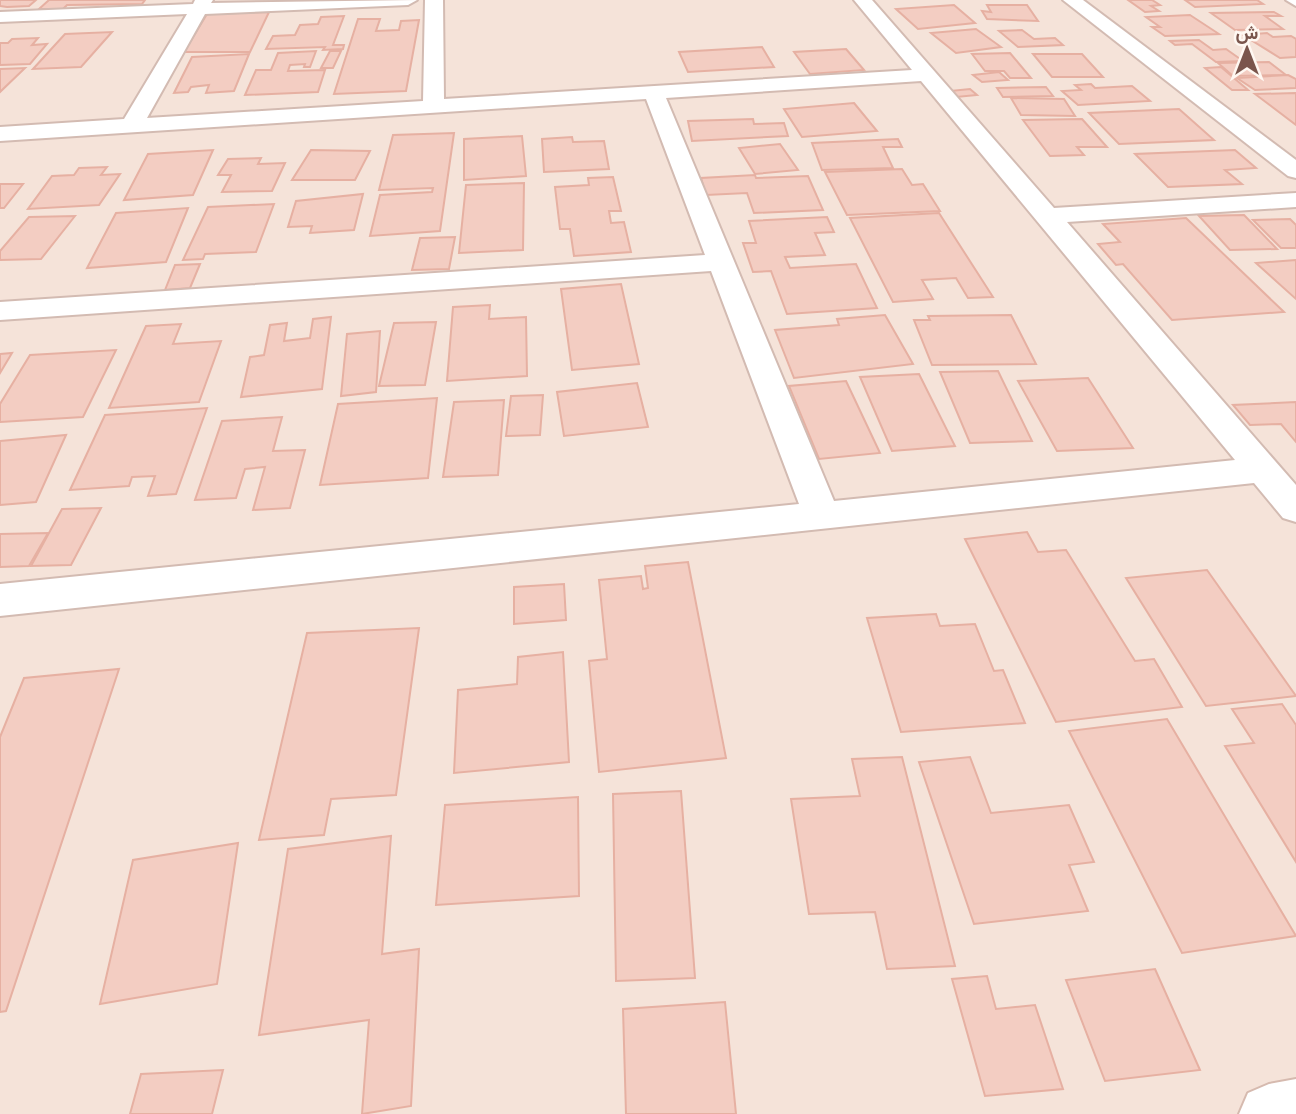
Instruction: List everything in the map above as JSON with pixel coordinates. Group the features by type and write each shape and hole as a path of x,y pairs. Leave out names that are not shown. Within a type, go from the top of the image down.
{"street":[{"path":"0,17 202,4 408,0"},
{"path":"433,107 434,0"},
{"path":"863,0 1296,509"},
{"path":"1072,0 1296,172"},
{"path":"131,127 202,4"},
{"path":"0,134 927,75"},
{"path":"654,93 822,515"},
{"path":"1047,216 1296,200"},
{"path":"0,311 720,262"},
{"path":"0,600 1263,470"},
{"path":"1269,1114 1296,1110"}],"shaded area":[{"path":"0,0 1296,0 1296,1114 0,1114"}],"building":[{"path":"0,0 36,0 29,6 7,7 0,6"},
{"path":"49,0 145,0 142,4 67,5 63,9 39,9"},
{"path":"1128,0 1152,0 1160,5 1151,6 1159,11 1145,12"},
{"path":"1185,0 1257,0 1263,4 1195,7"},
{"path":"954,5 975,23 918,29 896,9"},
{"path":"987,5 1027,5 1038,21 987,19 982,11 991,12"},
{"path":"269,12 250,52 184,52 207,14"},
{"path":"1274,12 1281,16 1265,16 1283,29 1235,30 1211,13"},
{"path":"1190,15 1219,34 1165,36 1152,27 1160,27 1146,17"},
{"path":"344,16 333,45 344,45 343,49 266,49 273,36 295,35 300,25 318,24 321,17"},
{"path":"358,19 380,19 376,31 399,30 401,21 419,20 406,91 334,94"},
{"path":"976,29 1001,47 956,53 931,33"},
{"path":"1022,30 1034,39 1055,38 1063,45 1018,47 999,31"},
{"path":"112,32 81,67 33,69 65,34"},
{"path":"1267,33 1273,37 1291,36 1296,39 1296,57 1280,58 1243,35"},
{"path":"38,38 32,45 47,44 30,64 0,65 0,43 8,43 12,39"},
{"path":"1199,40 1213,50 1226,49 1243,61 1216,62 1192,44 1175,45 1170,41"},
{"path":"762,47 774,67 688,72 679,52"},
{"path":"846,49 864,70 810,74 794,52"},
{"path":"316,51 310,67 304,67 305,64 290,65 288,71 325,70 318,92 245,95 256,70 271,70 278,53"},
{"path":"330,51 341,51 333,68 321,68"},
{"path":"1010,53 1031,78 1010,78 1004,71 985,71 972,54"},
{"path":"249,54 234,91 206,93 209,85 191,87 188,92 174,93 192,57"},
{"path":"1033,54 1082,54 1103,77 1052,77"},
{"path":"1269,62 1286,75 1233,76 1218,63"},
{"path":"1221,67 1248,90 1232,90 1205,68"},
{"path":"25,68 0,92 0,69"},
{"path":"999,72 1008,80 982,82 973,75"},
{"path":"1288,75 1296,79 1296,88 1255,90 1237,78"},
{"path":"1091,84 1095,88 1132,86 1150,101 1078,105 1062,91 1081,90 1075,85"},
{"path":"1046,87 1053,96 1003,97 997,88"},
{"path":"970,89 977,95 956,97 950,91"},
{"path":"1296,93 1296,125 1255,94"},
{"path":"1011,98 1064,99 1075,116 1021,115"},
{"path":"854,103 877,131 802,137 784,109"},
{"path":"1179,109 1214,140 1119,144 1089,113"},
{"path":"753,119 754,124 784,123 788,136 692,141 688,121"},
{"path":"1082,119 1107,147 1077,147 1084,155 1050,156 1023,120"},
{"path":"454,133 440,231 370,236 380,195 432,192 433,188 379,190 393,135"},
{"path":"522,136 526,176 464,180 464,139"},
{"path":"572,137 573,142 604,141 609,169 544,172 542,139"},
{"path":"898,139 902,147 883,147 893,168 822,170 812,143"},
{"path":"780,144 798,170 755,174 739,148"},
{"path":"213,150 193,195 124,200 148,154"},
{"path":"311,150 370,151 355,180 292,180"},
{"path":"1235,150 1256,168 1225,170 1242,184 1168,187 1135,154"},
{"path":"261,158 258,164 285,163 272,191 222,192 231,175 218,175 228,159"},
{"path":"107,167 101,175 120,174 99,205 28,209 52,176 74,175 79,168"},
{"path":"902,169 912,185 923,184 940,211 847,215 825,172"},
{"path":"755,175 756,178 808,176 823,210 754,213 747,193 706,195 701,178"},
{"path":"613,177 621,211 609,211 611,223 624,222 631,252 574,256 570,229 560,229 555,187 589,185 588,178"},
{"path":"524,183 523,250 459,253 466,185"},
{"path":"0,184 23,184 4,208 0,208"},
{"path":"363,194 354,230 310,233 312,226 288,227 296,201"},
{"path":"274,204 256,252 205,254 203,259 183,260 208,207"},
{"path":"188,208 166,262 87,268 116,213"},
{"path":"939,213 993,297 968,298 956,278 922,280 933,299 893,302 850,218"},
{"path":"1244,215 1277,249 1230,250 1199,216"},
{"path":"75,216 41,259 0,260 0,251 29,217"},
{"path":"827,217 834,232 815,233 825,255 785,257 790,268 856,264 877,308 787,314 771,271 753,272 743,243 756,243 749,221"},
{"path":"1186,218 1284,312 1172,320 1123,264 1116,265 1098,244 1120,242 1103,224"},
{"path":"1290,219 1296,225 1296,248 1281,248 1253,220"},
{"path":"455,237 449,269 412,270 420,238"},
{"path":"1296,260 1296,299 1256,263"},
{"path":"200,264 190,288 165,290 175,265"},
{"path":"621,284 639,364 572,370 561,289"},
{"path":"490,305 489,319 526,317 527,376 447,381 453,307"},
{"path":"885,315 913,364 794,378 775,330 839,325 837,319"},
{"path":"1011,315 1036,364 932,365 914,320 930,320 928,316"},
{"path":"331,317 322,389 241,397 250,357 264,355 270,325 287,323 284,341 310,338 313,319"},
{"path":"436,322 425,385 379,386 394,323"},
{"path":"181,324 173,344 221,341 199,402 109,408 146,326"},
{"path":"380,331 376,392 341,396 347,334"},
{"path":"116,350 83,417 0,422 0,404 30,355"},
{"path":"12,353 0,373 0,354"},
{"path":"998,371 1032,441 970,443 940,372"},
{"path":"919,374 955,446 892,451 860,377"},
{"path":"1088,378 1133,448 1057,451 1018,381"},
{"path":"846,381 880,453 819,459 789,386"},
{"path":"637,383 648,427 564,436 557,392"},
{"path":"543,395 540,435 506,436 511,396"},
{"path":"437,398 428,478 320,485 338,404"},
{"path":"504,400 498,475 443,477 454,402"},
{"path":"1296,402 1296,442 1281,424 1250,425 1233,405"},
{"path":"207,408 176,494 148,496 155,476 132,477 129,486 70,490 105,415"},
{"path":"282,417 273,451 305,450 290,508 253,510 265,467 245,469 236,498 195,500 222,421"},
{"path":"66,435 36,502 0,505 0,441"},
{"path":"101,508 71,565 31,566 62,509"},
{"path":"1027,532 1038,552 1066,550 1135,661 1154,659 1182,707 1056,722 965,539"},
{"path":"48,533 29,566 0,567 0,534"},
{"path":"688,562 726,758 599,772 589,661 607,659 599,580 641,576 643,589 648,588 645,566"},
{"path":"1207,570 1296,696 1206,706 1126,578"},
{"path":"564,584 566,620 514,624 514,587"},
{"path":"936,614 940,626 975,624 994,671 1003,670 1025,723 901,732 867,618"},
{"path":"419,628 396,795 331,799 324,835 259,840 307,633"},
{"path":"563,652 569,762 454,773 458,690 517,684 518,657"},
{"path":"119,669 6,1011 0,1012 0,737 24,678"},
{"path":"1282,704 1296,725 1296,862 1225,746 1254,743 1232,709"},
{"path":"1167,719 1296,936 1182,953 1069,731"},
{"path":"902,757 955,966 887,969 875,912 809,914 791,799 860,796 852,759"},
{"path":"970,757 991,813 1069,805 1094,862 1069,865 1088,911 974,924 919,762"},
{"path":"681,791 695,978 616,981 613,794"},
{"path":"578,797 579,896 436,905 445,805"},
{"path":"391,836 382,954 419,949 411,1106 362,1114 369,1020 259,1035 288,849"},
{"path":"238,843 217,984 100,1004 133,860"},
{"path":"1155,969 1200,1070 1105,1081 1066,980"},
{"path":"987,976 996,1009 1035,1005 1063,1089 985,1096 952,979"},
{"path":"725,1002 736,1114 626,1114 623,1009"},
{"path":"223,1070 212,1114 130,1114 141,1074"}]}
